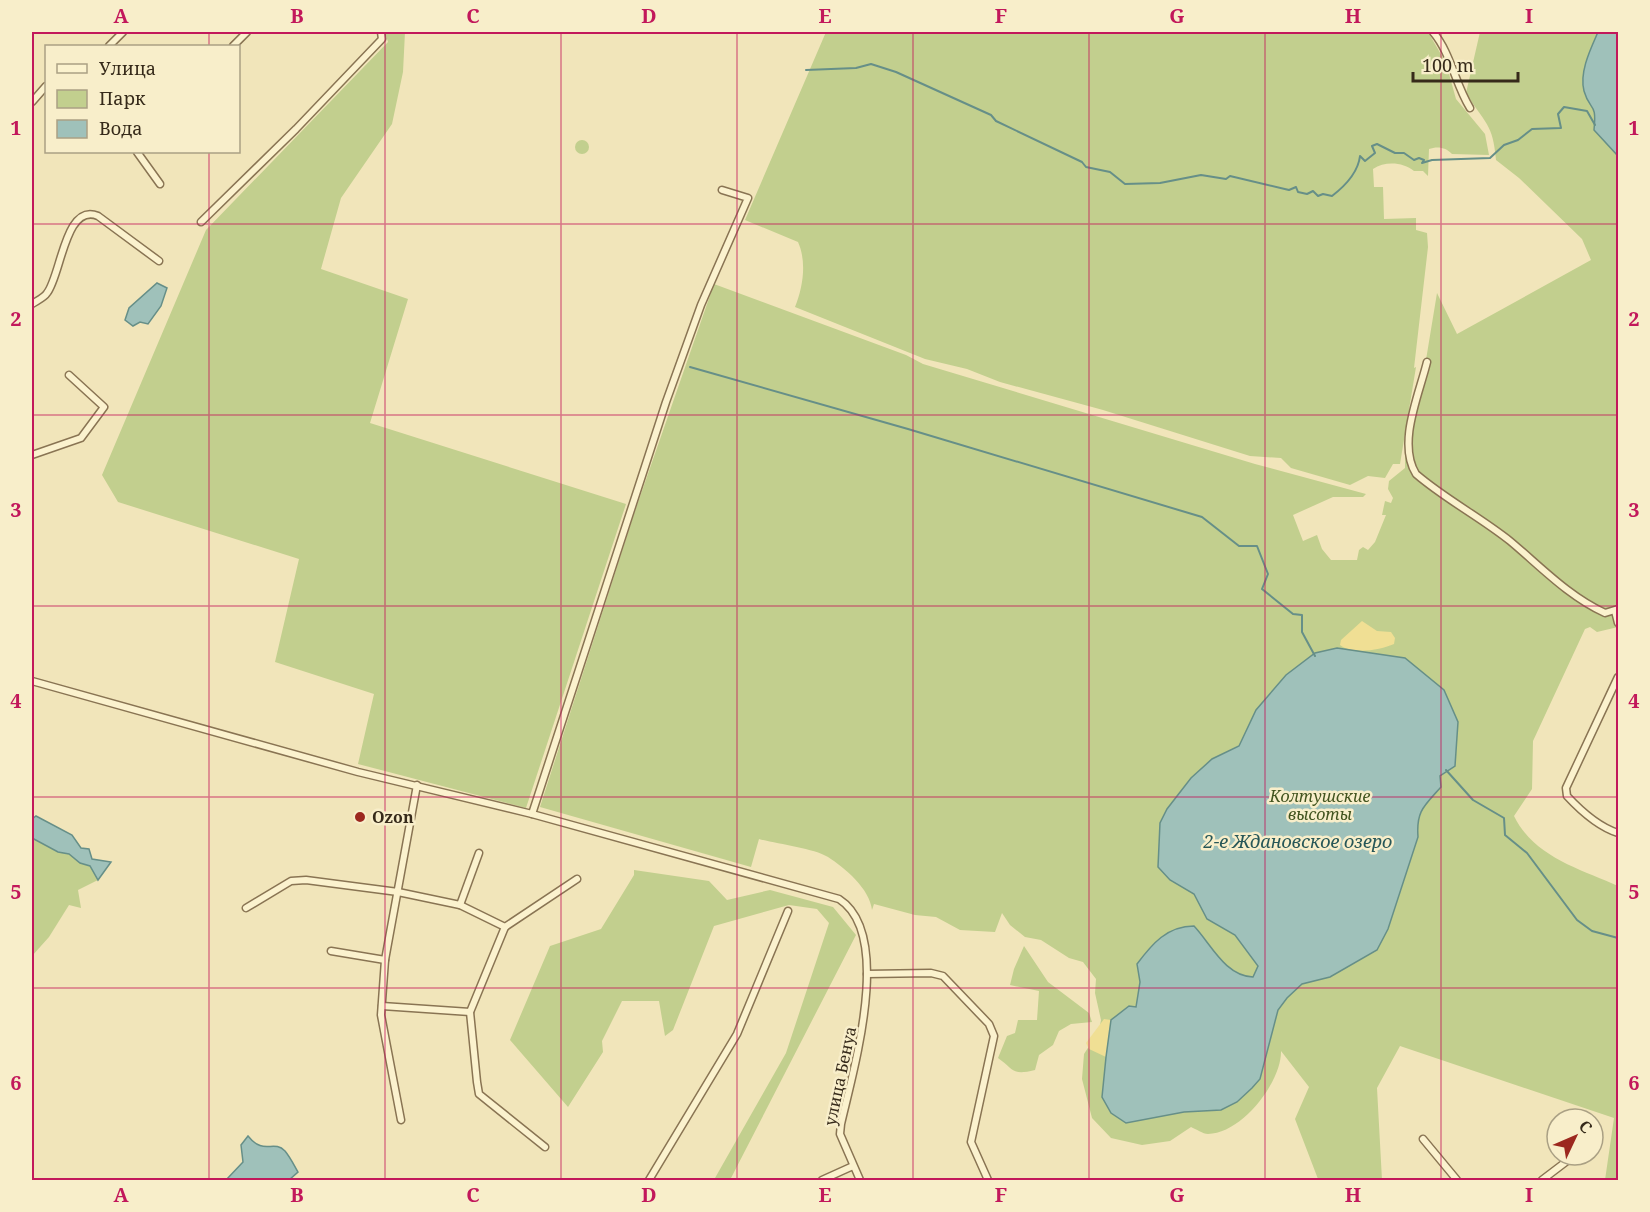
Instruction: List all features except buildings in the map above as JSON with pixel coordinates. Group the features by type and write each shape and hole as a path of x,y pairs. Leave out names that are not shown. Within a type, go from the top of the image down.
{"street":[{"path":"110,45 123,32"},
{"path":"234,45 247,32"},
{"path":"201,222 296,129 382,39 381,32"},
{"path":"1433,32 1444,50 1459,91 1470,108"},
{"path":"32,102 45,87"},
{"path":"138,153 160,184"},
{"path":"532,814 666,402 701,305 748,198 722,190"},
{"path":"32,304 47,293 78,217 84,214 90,213 98,216 159,261"},
{"path":"1427,362 1409,436 1410,458 1416,474 1510,542 1528,560 1585,603 1605,613 1617,610 1618,623"},
{"path":"32,455 81,438 104,407 69,375"},
{"path":"1618,677 1566,788 1567,796 1573,803 1598,822 1618,832"},
{"name":"улица Бенуа","path":"32,681 358,772 532,814 839,898 851,906 862,931 867,974 866,1017 840,1134 860,1180"},
{"path":"401,1120 381,1015 385,960 417,785"},
{"path":"460,905 479,853"},
{"path":"246,908 298,879 398,892 460,905 506,927"},
{"path":"545,1147 480,1094 470,1012 506,927 577,879"},
{"path":"649,1180 737,1034 788,910"},
{"path":"331,951 385,960"},
{"path":"867,974 931,973 943,976 989,1024 994,1036 971,1142 988,1180"},
{"path":"382,1006 470,1012"},
{"path":"1423,1139 1457,1180"},
{"path":"822,1180 853,1166"},
{"path":"1542,1180 1559,1167"}],"green space":[{"path":"385,32 405,32 403,72 392,124 341,198 321,269 408,299 370,423 626,504 526,808 358,764 374,694 275,662 299,559 118,502 102,475 206,230 388,42"},
{"path":"826,32 1428,32 1446,63 1456,99 1485,134 1489,155 1452,154 1441,148 1429,149 1428,176 1423,171 1414,171 1399,164 1388,164 1373,169 1374,187 1383,187 1384,219 1416,218 1416,230 1427,233 1428,247 1414,368 1416,367 1400,464 1393,464 1385,478 1368,476 1350,485 1291,468 1281,458 1250,456 1103,410 1000,382 967,369 925,359 795,307 803,274 798,242 745,220"},
{"name":"Колтушские высоты","path":"1480,32 1618,32 1618,627 1597,632 1590,627 1585,629 1533,741 1532,789 1514,816 1533,842 1546,852 1618,886 1618,1180 1605,1180 1614,1118 1605,1115 1605,1107 1581,1107 1400,1046 1377,1088 1382,1180 1312,1180 1318,1179 1295,1119 1309,1087 1281,1051 1275,1077 1258,1104 1246,1116 1221,1132 1208,1134 1191,1127 1170,1141 1142,1145 1111,1138 1092,1118 1082,1079 1084,1054 1099,1031 1101,1020 1095,993 1096,979 1083,962 1069,958 1041,940 1025,937 1010,925 1002,913 995,932 960,930 936,917 915,915 874,904 872,910 867,894 856,880 828,857 813,851 759,839 751,867 540,807 634,514 714,284 906,355 923,364 1255,464 1366,494 1363,497 1333,497 1293,515 1303,541 1317,535 1322,549 1331,560 1357,560 1359,550 1363,547 1368,550 1375,542 1386,515 1382,515 1385,501 1391,503 1393,498 1388,489 1389,481 1405,468 1405,451 1424,372 1437,293 1457,334 1591,260 1582,239 1519,178 1496,160 1490,131 1466,93"},
{"path":"579,140 585,140 589,147 585,154 579,154 575,150 575,144"},
{"path":"32,838 90,866 98,880 78,890 81,908 69,905 49,937 32,956"},
{"path":"634,870 709,881 727,900 770,890 833,907 856,935 730,1180 707,1180 715,1178 786,1053 829,923 817,909 789,905 714,926 673,1030 665,1036 659,1001 622,1001 602,1041 603,1052 568,1107 510,1040 550,946 601,929 634,875"},
{"path":"1024,946 1048,982 1089,1013 1092,1022 1071,1024 1059,1031 1053,1045 1039,1055 1035,1070 1017,1072 998,1058 1007,1036 1015,1033 1018,1020 1037,1020 1039,991 1010,985"}],"sand":[{"path":"1362,621 1377,631 1391,632 1395,638 1394,644 1374,650 1359,651 1340,645 1341,640"},
{"path":"1104,1019 1111,1020 1106,1057 1089,1049 1086,1043"}],"water":[{"path":"1598,32 1618,32 1618,156 1594,130 1594,110 1584,91 1584,68"},
{"path":"157,283 167,288 161,306 148,324 140,322 133,326 125,320 129,308"},
{"name":"2-е Ждановское озеро","path":"1337,648 1405,658 1444,690 1458,722 1455,766 1440,776 1441,787 1422,809 1418,821 1418,837 1388,929 1377,950 1330,977 1302,984 1287,998 1278,1010 1260,1079 1237,1102 1221,1110 1184,1112 1126,1123 1111,1113 1102,1097 1106,1057 1111,1020 1129,1006 1136,1007 1140,982 1137,964 1148,950 1168,933 1194,926 1219,958 1234,971 1253,977 1258,966 1235,935 1207,919 1194,894 1170,880 1158,867 1160,823 1167,809 1191,778 1212,759 1239,746 1256,710 1286,675 1315,653"},
{"path":"36,816 72,835 81,848 89,849 92,859 111,862 98,880 90,866 32,838 32,819"},
{"path":"248,1136 259,1145 281,1148 287,1153 298,1172 289,1180 226,1180 243,1162 241,1145"}],"waterway":[{"path":"806,70 856,68 871,64 896,72 991,115 996,121 1082,162 1086,167 1110,172 1125,184 1160,183 1201,175 1226,179 1230,176 1289,190 1296,187 1298,192 1307,194 1313,191 1318,196 1323,194 1332,196 1350,179 1357,168 1360,156 1365,161 1375,153 1372,146 1377,144 1395,153 1404,153 1414,160 1419,158 1424,160 1422,163 1432,160 1490,158 1504,145 1518,140 1532,129 1561,128 1558,114 1564,107 1587,111 1595,125"},
{"path":"690,367 1202,517 1239,546 1257,546 1268,574 1262,589 1293,614 1302,615 1302,632 1315,656"},
{"path":"1446,770 1473,800 1504,818 1505,835 1527,853 1577,920 1592,931 1618,938"}],"place":[{"name":"Ozon","path":"360,817"}]}
